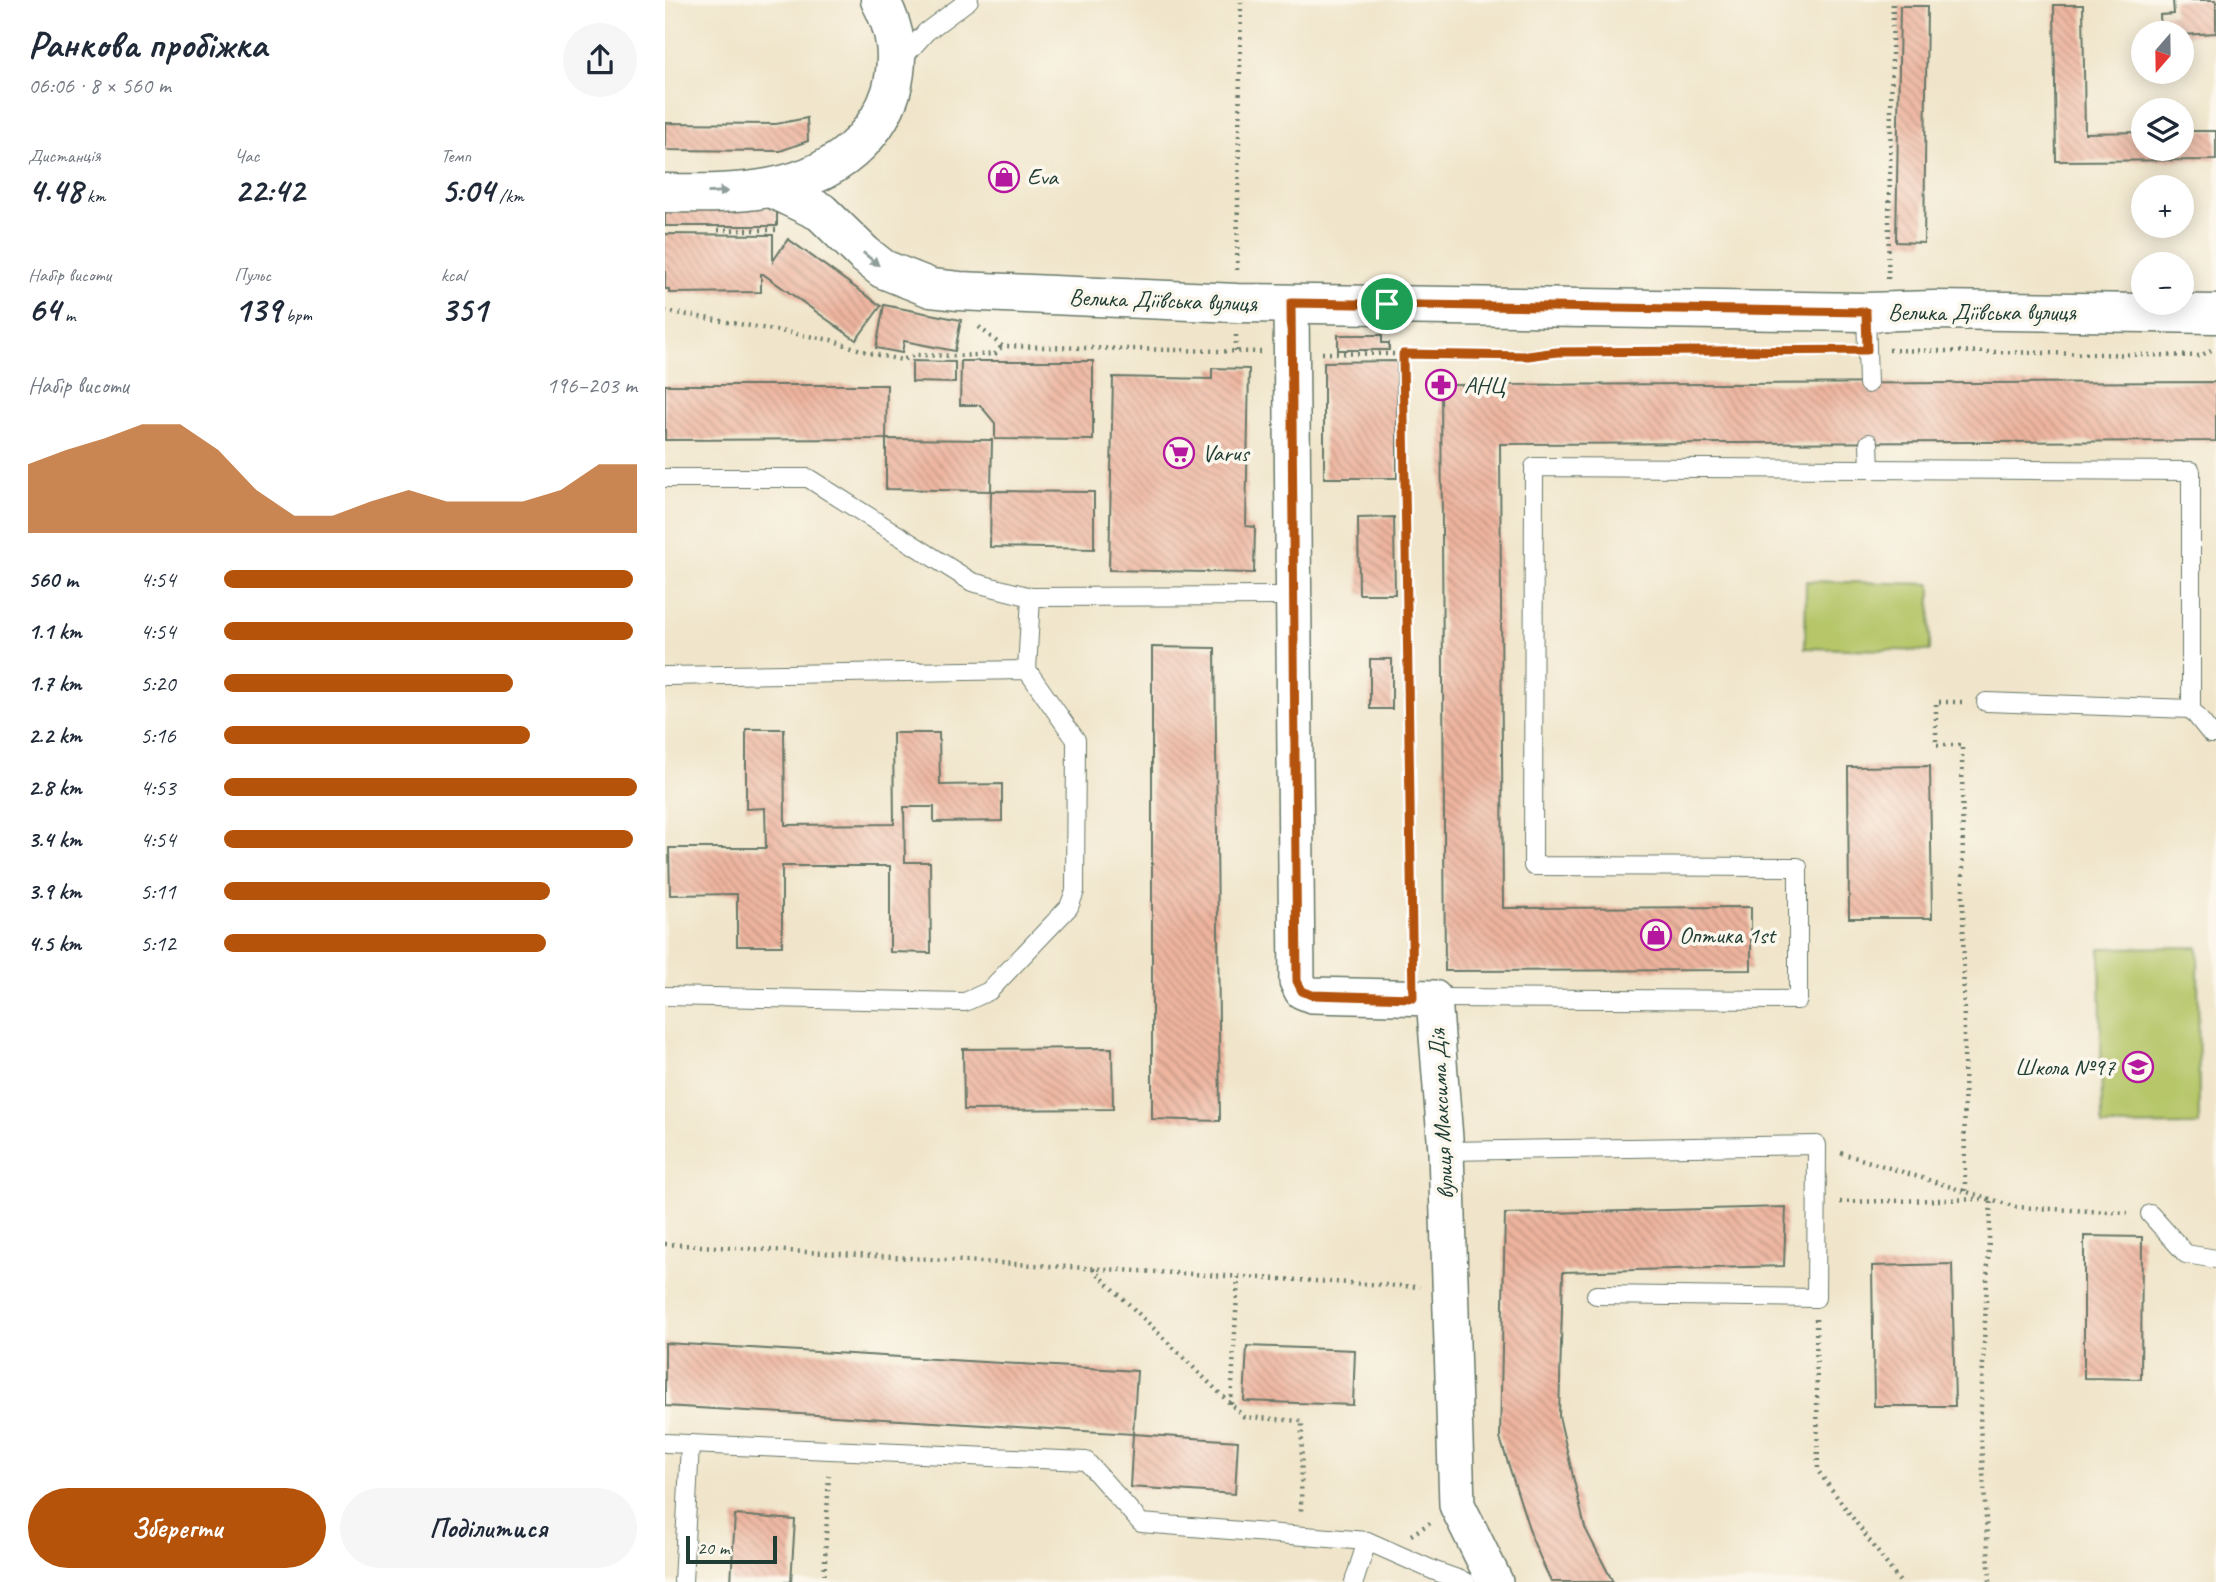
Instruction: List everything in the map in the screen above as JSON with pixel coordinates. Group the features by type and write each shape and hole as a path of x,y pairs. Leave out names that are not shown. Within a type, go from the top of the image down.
{"main road":[{"name":"Велика Діївська вулиця","path":"665,193 771,188 808,178 838,163 871,131 887,104 896,73 897,43 889,16 880,0"},
{"name":"Велика Діївська вулиця","path":"771,188 821,212 883,269 930,288 1011,295 1237,303 2216,314"}],"street":[{"name":"вулиця Максима Дія","path":"1291,303 1297,981 1302,991 1312,995 1423,998 1446,1151 1457,1505 1495,1582"}],"lane":[{"name":"Велика Діївська вулиця","path":"896,73 903,56 913,44 969,0"},
{"path":"1868,384 1867,350 1877,312"},
{"path":"1869,443 1870,469"},
{"path":"1423,998 1798,1000 1798,867 1533,866 1534,467 2191,471 2191,709 2211,734 2216,734"},
{"path":"665,478 808,478 972,582 1031,597 1294,596"},
{"path":"665,996 965,1002 989,991 1069,907 1075,891 1076,740 1027,670 1031,597"},
{"path":"665,676 1027,670"},
{"path":"1986,702 2191,709"},
{"path":"1446,1151 1817,1146 1816,1298 1596,1295"},
{"path":"2150,1214 2186,1254 2216,1259"},
{"path":"665,1443 1086,1461 1141,1523 1367,1541 1466,1582"},
{"path":"683,1582 690,1444"},
{"path":"1354,1582 1367,1541"}],"path":[{"path":"1236,351 1241,0"},
{"path":"1877,312 1893,0"},
{"path":"665,311 831,340 902,360 915,355 995,354 1002,346 1528,356 1557,352 1867,350 2200,356 2216,347"},
{"path":"1403,354 1423,998"},
{"path":"1965,1191 1962,745 1936,746 1936,702 1986,702"},
{"path":"1817,1146 2016,1207 2150,1214"},
{"path":"1816,1202 1991,1199"},
{"path":"1990,1582 1980,1425 1991,1199"},
{"path":"665,1244 1449,1289"},
{"path":"1093,1268 1244,1418 1302,1421 1301,1535"},
{"path":"1231,1405 1238,1277"},
{"path":"1816,1298 1818,1471 1900,1582"},
{"path":"824,1582 830,1450"},
{"path":"1390,1549 1457,1505"}],"green space":[{"path":"1806,581 1931,584 1930,651 1805,648"},
{"path":"2198,947 2199,1125 2102,1126 2100,948"}],"building":[{"path":"2173,0 2216,0 2216,33 2195,34 2195,21 2160,21 2160,15 2174,14"},
{"path":"2054,5 2083,5 2085,133 2131,132 2131,161 2056,161"},
{"path":"1900,6 1927,6 1924,243 1896,242"},
{"path":"807,118 808,141 780,151 665,150 665,123 776,124"},
{"path":"2194,131 2216,131 2216,160 2194,160"},
{"path":"665,206 777,208 777,226 665,226"},
{"path":"665,234 773,235 773,261 788,239 881,306 856,340 763,274 761,292 669,293 669,289 665,289"},
{"path":"884,305 961,320 955,351 904,341 902,353 876,348"},
{"path":"1338,335 1382,335 1382,343 1389,343 1389,350 1338,350"},
{"path":"912,361 955,362 955,383 912,382"},
{"path":"961,361 1093,361 1093,440 995,439 995,423 980,405 960,405"},
{"path":"1397,361 1397,478 1324,478 1324,362"},
{"name":"Varus","path":"1212,368 1249,369 1246,526 1255,527 1254,573 1109,570 1113,377 1212,379"},
{"path":"2216,382 2216,441 1500,444 1503,908 1751,907 1751,970 1445,971 1441,385"},
{"path":"665,385 887,385 886,439 665,440"},
{"path":"886,439 992,440 991,491 886,489"},
{"path":"991,491 1094,492 1094,549 990,547"},
{"path":"1394,517 1395,594 1359,594 1358,518"},
{"path":"1152,647 1215,648 1220,1121 1152,1119"},
{"path":"1370,659 1392,659 1392,709 1370,709"},
{"path":"746,729 784,729 785,825 894,824 893,733 939,733 940,785 1002,784 1002,821 934,822 934,807 904,807 905,862 930,862 931,953 890,952 890,866 782,866 782,946 737,946 737,894 670,895 669,848 766,848 765,808 746,809"},
{"path":"1930,766 1932,918 1849,918 1848,767"},
{"path":"1112,1048 1113,1109 964,1110 963,1049"},
{"path":"1786,1207 1784,1266 1563,1272 1559,1416 1585,1528 1613,1582 1551,1582 1533,1541 1500,1438 1505,1214"},
{"path":"2084,1236 2142,1237 2141,1379 2084,1378"},
{"path":"1952,1264 1955,1406 1874,1406 1872,1266"},
{"path":"665,1343 1137,1371 1133,1434 665,1406"},
{"path":"1247,1346 1355,1350 1353,1405 1244,1401"},
{"path":"1133,1434 1238,1441 1235,1494 1130,1487"},
{"path":"735,1515 795,1520 791,1582 731,1582"}],"place":[{"name":"Eva","path":"1004,177"},
{"name":"АНЦ","path":"1441,385"},
{"name":"Varus","path":"1179,453"},
{"name":"Оптика 1st","path":"1656,935"},
{"name":"Школа №97","path":"2138,1067"}],"route":[{"path":"1291,303 1387,304 1866,312 1867,350 1557,352 1528,356 1403,354 1413,998 1312,995 1302,991 1297,981 1291,303"}]}
